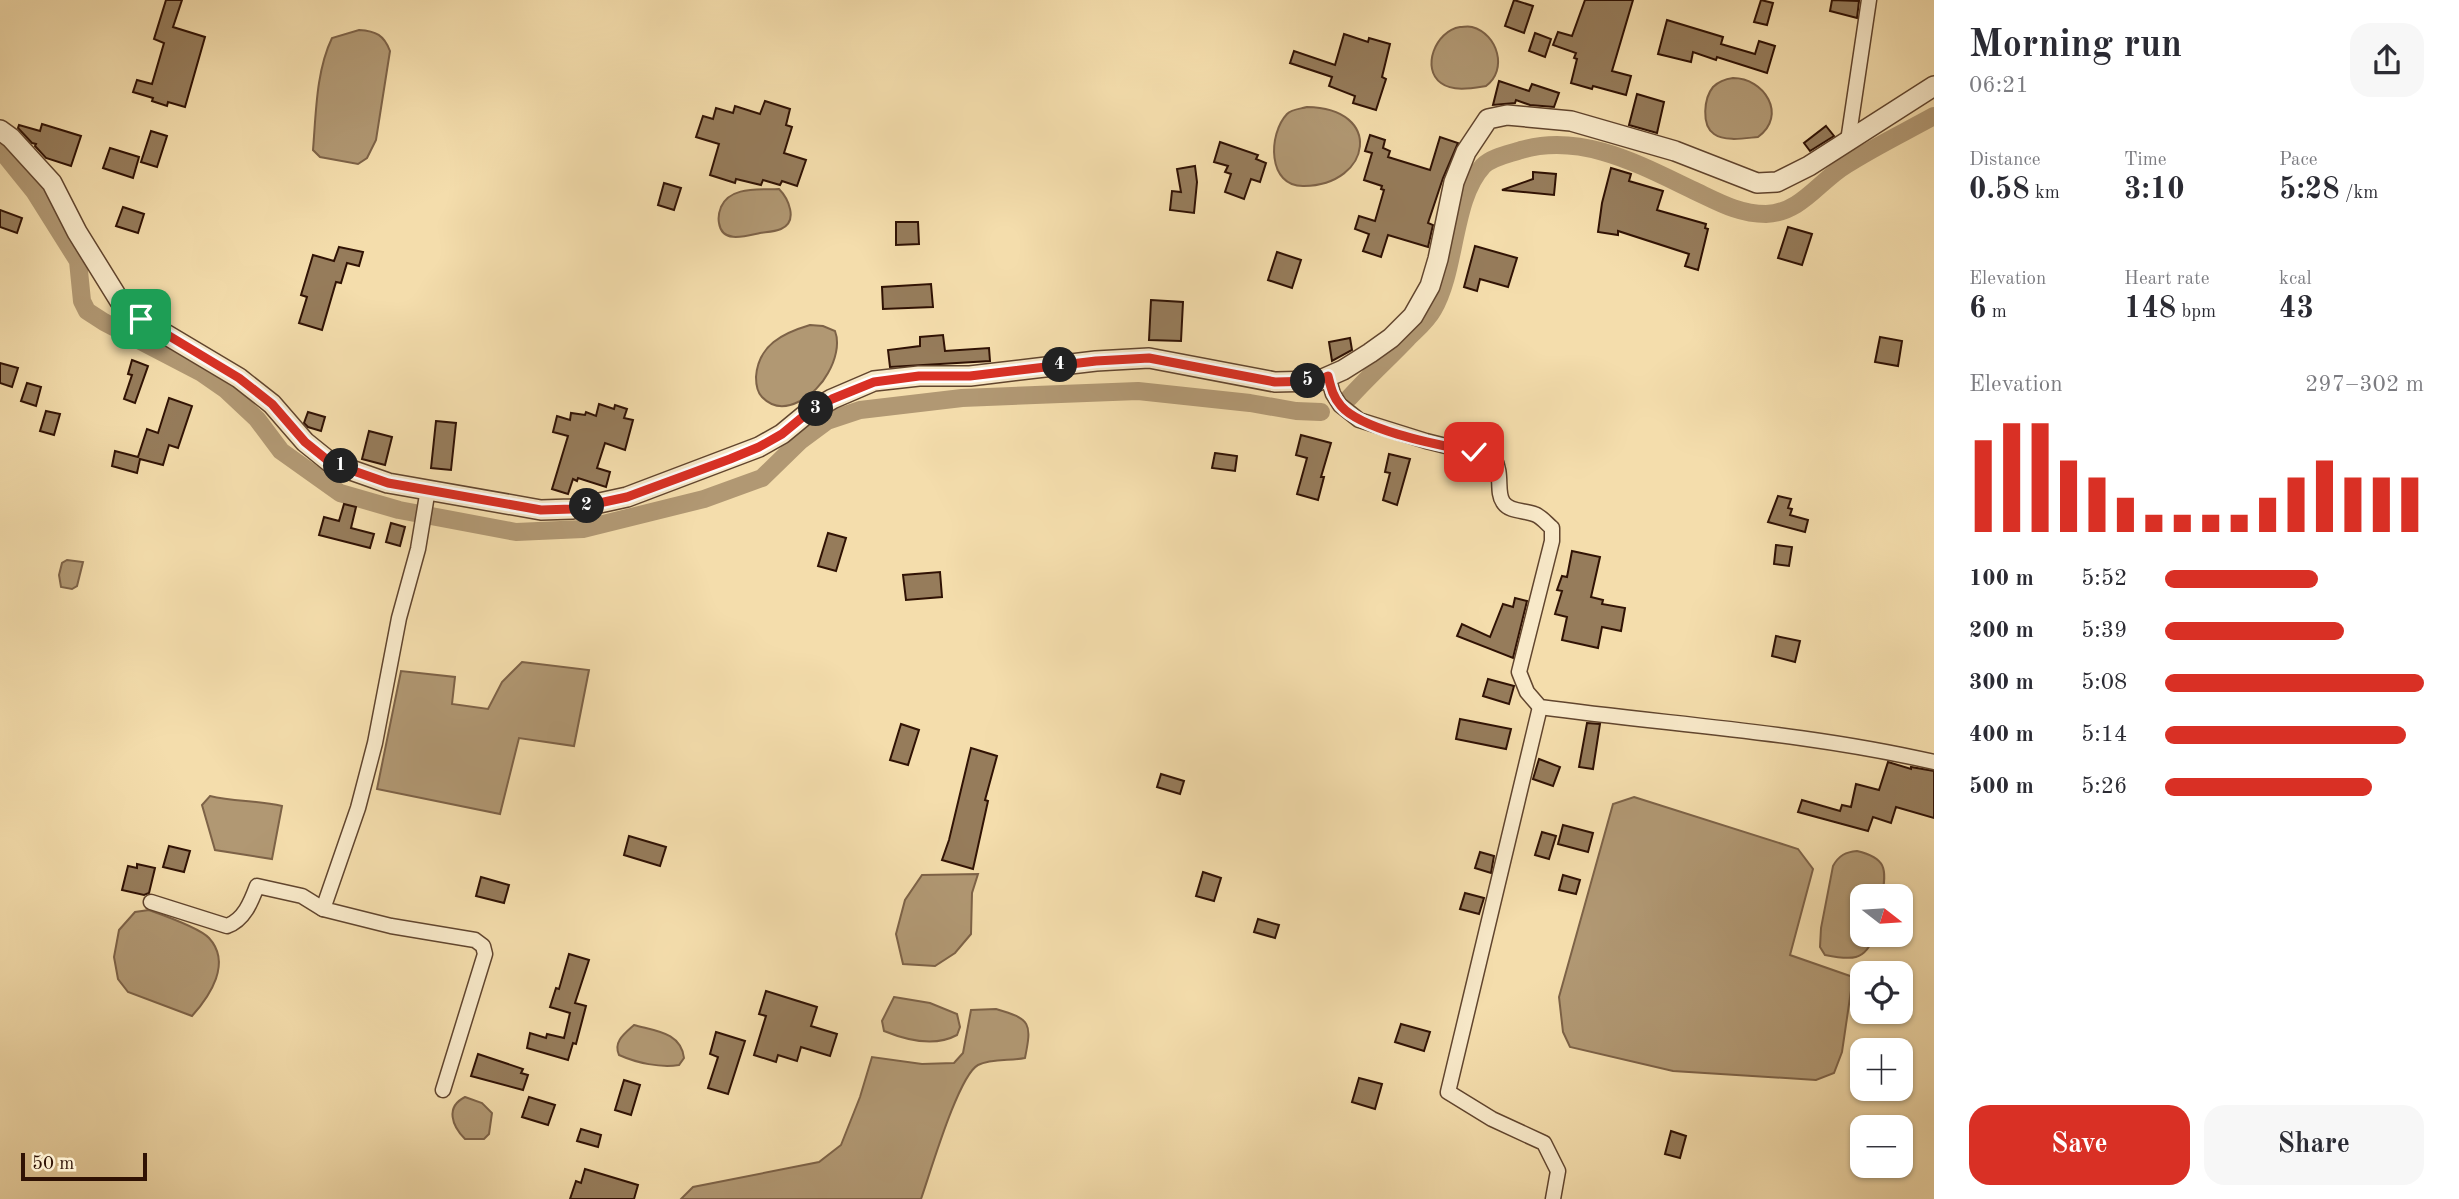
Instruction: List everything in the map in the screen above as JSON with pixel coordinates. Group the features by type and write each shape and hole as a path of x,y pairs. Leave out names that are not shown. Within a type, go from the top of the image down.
{"street":[{"path":"1848,141 1869,0"},
{"path":"0,130 11,138 52,183 77,232 130,313 239,378 272,404 305,442 331,463 388,483 541,510 572,509 627,497 759,447 832,399 874,382 919,376 970,376 1096,361 1149,358 1275,382 1318,381 1343,370 1370,353 1391,338 1413,316 1430,286 1454,182 1466,152 1488,119 1507,115 1571,121 1675,151 1757,183 1777,182 1809,166 1934,86"},
{"path":"1328,376 1332,394 1340,405 1359,420 1494,458 1501,478 1499,492 1505,505 1537,514 1552,528 1552,541 1519,672 1527,692 1541,707 1732,728 1896,753 1934,762"},
{"path":"323,909 358,808 375,743 399,618 418,550 428,489"},
{"path":"1541,707 1448,1092 1492,1119 1544,1143 1558,1171 1553,1199"},
{"path":"151,902 227,926 245,912 257,886 302,895 323,909 391,926 475,940 483,946 485,954 443,1090"}],"shaded area":[{"path":"1460,27 1481,31 1494,45 1497,71 1486,86 1451,88 1435,77 1432,60 1438,43 1444,35"},
{"path":"359,30 379,35 390,51 376,140 367,158 358,164 320,157 313,150 318,93 327,51 332,38"},
{"path":"1733,78 1754,84 1768,99 1771,119 1758,137 1724,138 1714,134 1707,124 1705,111 1710,92 1720,82"},
{"path":"1307,107 1332,111 1349,120 1358,132 1360,146 1355,161 1344,173 1327,182 1304,186 1292,184 1283,178 1277,169 1274,146 1276,134 1287,114"},
{"path":"779,189 786,198 791,215 790,221 781,229 742,237 730,236 721,230 721,207 731,195 746,190"},
{"path":"810,325 835,331 837,347 831,368 816,389 799,402 780,406 771,403 760,395 758,390 756,377 761,356 774,342 790,332"},
{"path":"67,560 83,562 77,586 72,589 61,587 59,575 62,563"},
{"path":"522,662 589,670 574,746 519,738 500,814 377,789 401,671 455,677 452,704 488,709 502,682"},
{"path":"210,796 282,806 272,859 215,850 202,805"},
{"path":"1634,797 1798,849 1813,869 1790,955 1850,976 1850,997 1842,1052 1834,1073 1816,1080 1673,1071 1570,1047 1563,1032 1559,997 1613,804"},
{"path":"1857,851 1874,857 1882,866 1884,878 1883,884 1850,884 1850,947 1868,947 1862,955 1842,958 1825,955 1820,947 1821,928 1833,866 1849,852"},
{"path":"978,874 972,893 971,934 955,953 935,966 903,964 896,934 905,900 922,875"},
{"path":"149,910 198,930 209,938 216,948 219,958 216,979 192,1016 128,992 118,979 114,957 119,930 135,912"},
{"path":"894,997 930,1003 957,1014 960,1027 957,1035 939,1041 920,1041 884,1031 882,1021"},
{"path":"996,1009 1016,1016 1026,1024 1028,1037 1025,1058 983,1063 970,1073 954,1106 921,1199 681,1199 693,1187 819,1162 841,1145 872,1057 922,1064 954,1063 963,1053 971,1010"},
{"path":"634,1025 666,1034 678,1043 684,1058 679,1065 649,1064 619,1055 618,1042"},
{"path":"465,1097 482,1103 492,1113 489,1134 484,1139 465,1139 454,1123 455,1106"}],"building":[{"path":"166,0 182,0 173,27 205,37 185,107 168,102 167,106 133,92 137,80 152,84 164,43 154,39"},
{"path":"1514,0 1533,6 1524,33 1505,26"},
{"path":"1585,0 1633,0 1612,71 1631,76 1626,95 1571,83 1576,53 1553,45 1558,32 1572,36"},
{"path":"1761,0 1773,3 1767,25 1754,22"},
{"path":"1832,0 1859,1 1857,18 1830,11"},
{"path":"1667,20 1723,37 1721,44 1755,54 1759,41 1775,46 1767,73 1693,52 1691,62 1658,54"},
{"path":"1535,33 1551,39 1545,57 1529,51"},
{"path":"1344,34 1368,42 1369,38 1390,44 1382,77 1386,79 1376,110 1353,103 1355,96 1329,86 1332,77 1290,63 1294,51 1335,65"},
{"path":"1499,81 1529,91 1532,84 1559,93 1554,107 1530,105 1516,100 1515,103 1493,105"},
{"path":"1637,94 1664,102 1657,133 1629,125"},
{"path":"765,101 790,109 786,125 792,127 784,153 806,160 797,186 782,181 780,185 763,180 761,185 736,179 735,183 710,175 719,144 696,137 703,116 713,119 716,108 733,113 735,106 760,114"},
{"path":"42,124 81,136 71,166 46,158 36,144 18,128 19,125 40,131"},
{"path":"1826,126 1834,136 1810,151 1804,143"},
{"path":"151,131 167,136 157,167 141,162"},
{"path":"1370,135 1385,140 1383,148 1390,151 1388,157 1430,170 1440,137 1458,143 1428,223 1433,225 1428,247 1388,235 1381,257 1363,251 1369,234 1355,229 1359,216 1375,221 1384,190 1381,189 1382,186 1364,180 1372,153 1365,151"},
{"path":"1220,142 1258,155 1256,159 1266,163 1260,182 1251,179 1244,199 1225,192 1231,174 1225,172 1228,166 1214,162"},
{"path":"110,148 139,157 133,178 103,168"},
{"path":"1195,166 1197,182 1194,213 1170,210 1172,191 1181,192 1177,169"},
{"path":"1611,168 1631,174 1629,181 1663,191 1657,210 1706,224 1705,228 1708,229 1698,270 1685,266 1689,254 1618,231 1618,235 1598,232"},
{"path":"1533,172 1556,174 1554,195 1502,190 1533,179"},
{"path":"664,183 681,188 674,210 658,205"},
{"path":"123,207 144,214 138,233 116,226"},
{"path":"0,210 22,218 17,233 0,227"},
{"path":"896,222 918,222 919,244 896,245"},
{"path":"1788,227 1812,234 1802,265 1778,258"},
{"path":"1475,246 1517,258 1508,287 1480,279 1477,291 1464,287"},
{"path":"339,247 363,252 359,266 347,263 341,283 336,282 322,330 299,323 307,297 301,295 313,255 334,261"},
{"path":"1277,252 1301,260 1292,288 1268,280"},
{"path":"931,284 933,307 883,309 882,287"},
{"path":"1151,300 1183,302 1181,341 1149,340"},
{"path":"943,335 945,351 989,348 990,361 890,367 888,350 920,346 920,337"},
{"path":"1880,337 1902,341 1898,366 1875,362"},
{"path":"1350,338 1352,350 1332,361 1329,342"},
{"path":"132,360 148,366 135,403 124,399 132,375 128,374"},
{"path":"0,363 18,368 12,387 0,383"},
{"path":"27,383 41,387 36,406 21,401"},
{"path":"169,398 192,406 178,448 169,445 163,465 140,459 137,473 112,466 115,451 138,457 147,429 158,433"},
{"path":"599,404 614,409 615,405 627,409 624,418 633,420 625,450 605,443 597,468 610,472 606,487 578,478 577,481 573,479 568,494 552,489 568,436 553,432 557,416 570,420 571,413 585,415 586,412 596,416"},
{"path":"46,411 60,414 54,435 40,431"},
{"path":"308,412 325,417 321,431 304,423"},
{"path":"436,421 456,423 451,470 431,468"},
{"path":"369,431 392,437 385,465 362,459"},
{"path":"1301,435 1331,443 1321,477 1324,477 1318,500 1297,494 1307,458 1296,455"},
{"path":"1215,453 1237,456 1235,471 1212,468"},
{"path":"1389,454 1410,459 1397,505 1383,500 1390,473 1385,472"},
{"path":"1778,496 1791,499 1788,508 1792,509 1790,515 1808,520 1805,532 1768,522"},
{"path":"344,504 356,507 351,528 374,534 370,548 319,535 324,517 339,521"},
{"path":"391,523 405,527 400,546 386,542"},
{"path":"828,533 846,538 836,571 818,566"},
{"path":"1776,545 1792,547 1789,566 1774,564"},
{"path":"1572,551 1600,557 1591,597 1603,600 1602,604 1625,608 1621,631 1602,627 1598,648 1562,640 1567,617 1555,614 1562,591 1557,590 1562,576 1567,577"},
{"path":"940,572 942,597 906,600 903,575"},
{"path":"1515,598 1527,601 1513,658 1457,636 1462,624 1490,637 1503,604 1513,607"},
{"path":"1776,636 1800,641 1795,662 1772,656"},
{"path":"1488,679 1514,686 1509,704 1483,696"},
{"path":"1460,719 1511,729 1506,749 1456,739"},
{"path":"1587,723 1600,724 1593,769 1579,767"},
{"path":"901,724 919,730 908,765 890,760"},
{"path":"971,748 997,756 985,800 988,801 973,869 942,860"},
{"path":"1539,759 1560,767 1553,786 1533,779"},
{"path":"1888,762 1911,769 1934,771 1934,818 1896,807 1891,823 1873,817 1868,831 1798,812 1802,800 1840,811 1842,805 1851,807 1856,784 1879,790"},
{"path":"1161,774 1184,781 1180,794 1157,787"},
{"path":"1563,825 1593,833 1588,852 1558,844"},
{"path":"1542,832 1556,836 1549,859 1535,855"},
{"path":"629,836 666,847 660,866 624,855"},
{"path":"169,846 190,851 184,872 163,867"},
{"path":"1480,852 1494,856 1491,873 1475,868"},
{"path":"137,864 155,868 149,893 144,895 122,890 128,866 137,868"},
{"path":"1203,872 1221,878 1214,901 1196,896"},
{"path":"1563,875 1580,880 1576,894 1559,890"},
{"path":"481,877 509,885 504,903 476,896"},
{"path":"1465,893 1484,898 1479,914 1460,909"},
{"path":"1258,919 1279,925 1275,938 1254,932"},
{"path":"569,954 589,960 575,1003 586,1006 576,1044 573,1043 568,1060 527,1048 530,1033 546,1038 547,1034 564,1038 570,1013 550,1007 556,988 559,989"},
{"path":"766,991 817,1007 811,1026 837,1034 830,1056 801,1047 797,1061 778,1055 776,1062 754,1055 766,1016 759,1014"},
{"path":"1401,1024 1430,1032 1424,1051 1395,1042"},
{"path":"716,1032 745,1041 728,1094 708,1088 718,1057 710,1054"},
{"path":"478,1054 523,1069 521,1073 528,1075 523,1090 471,1076"},
{"path":"1359,1078 1382,1084 1375,1109 1352,1102"},
{"path":"624,1080 640,1085 631,1115 615,1110"},
{"path":"529,1097 555,1105 548,1125 522,1117"},
{"path":"581,1129 601,1135 598,1147 577,1141"},
{"path":"1671,1131 1686,1136 1680,1158 1665,1154"},
{"path":"585,1169 638,1185 634,1199 570,1199 576,1181 581,1183"}],"waterway":[{"path":"1349,398 1422,325 1433,310 1447,275 1465,197 1473,180 1491,160 1544,146 1567,145 1589,149 1612,154 1730,207 1766,214 1778,212 1800,202 1846,165 1934,116"},
{"path":"0,149 34,191 78,261 82,301 87,311 202,373 225,389 257,419 281,451 340,493 399,510 516,532 583,529 704,499 762,478 800,441 827,421 860,410 962,398 1138,391 1321,412"}],"route":[{"path":"141,319 239,378 272,404 305,442 331,463 388,483 541,510 572,509 627,497 730,459 782,434 805,415 832,399 874,382 919,376 970,376 1096,361 1149,358 1275,382 1318,381 1328,376 1332,394 1350,415 1359,420 1474,452"}]}
